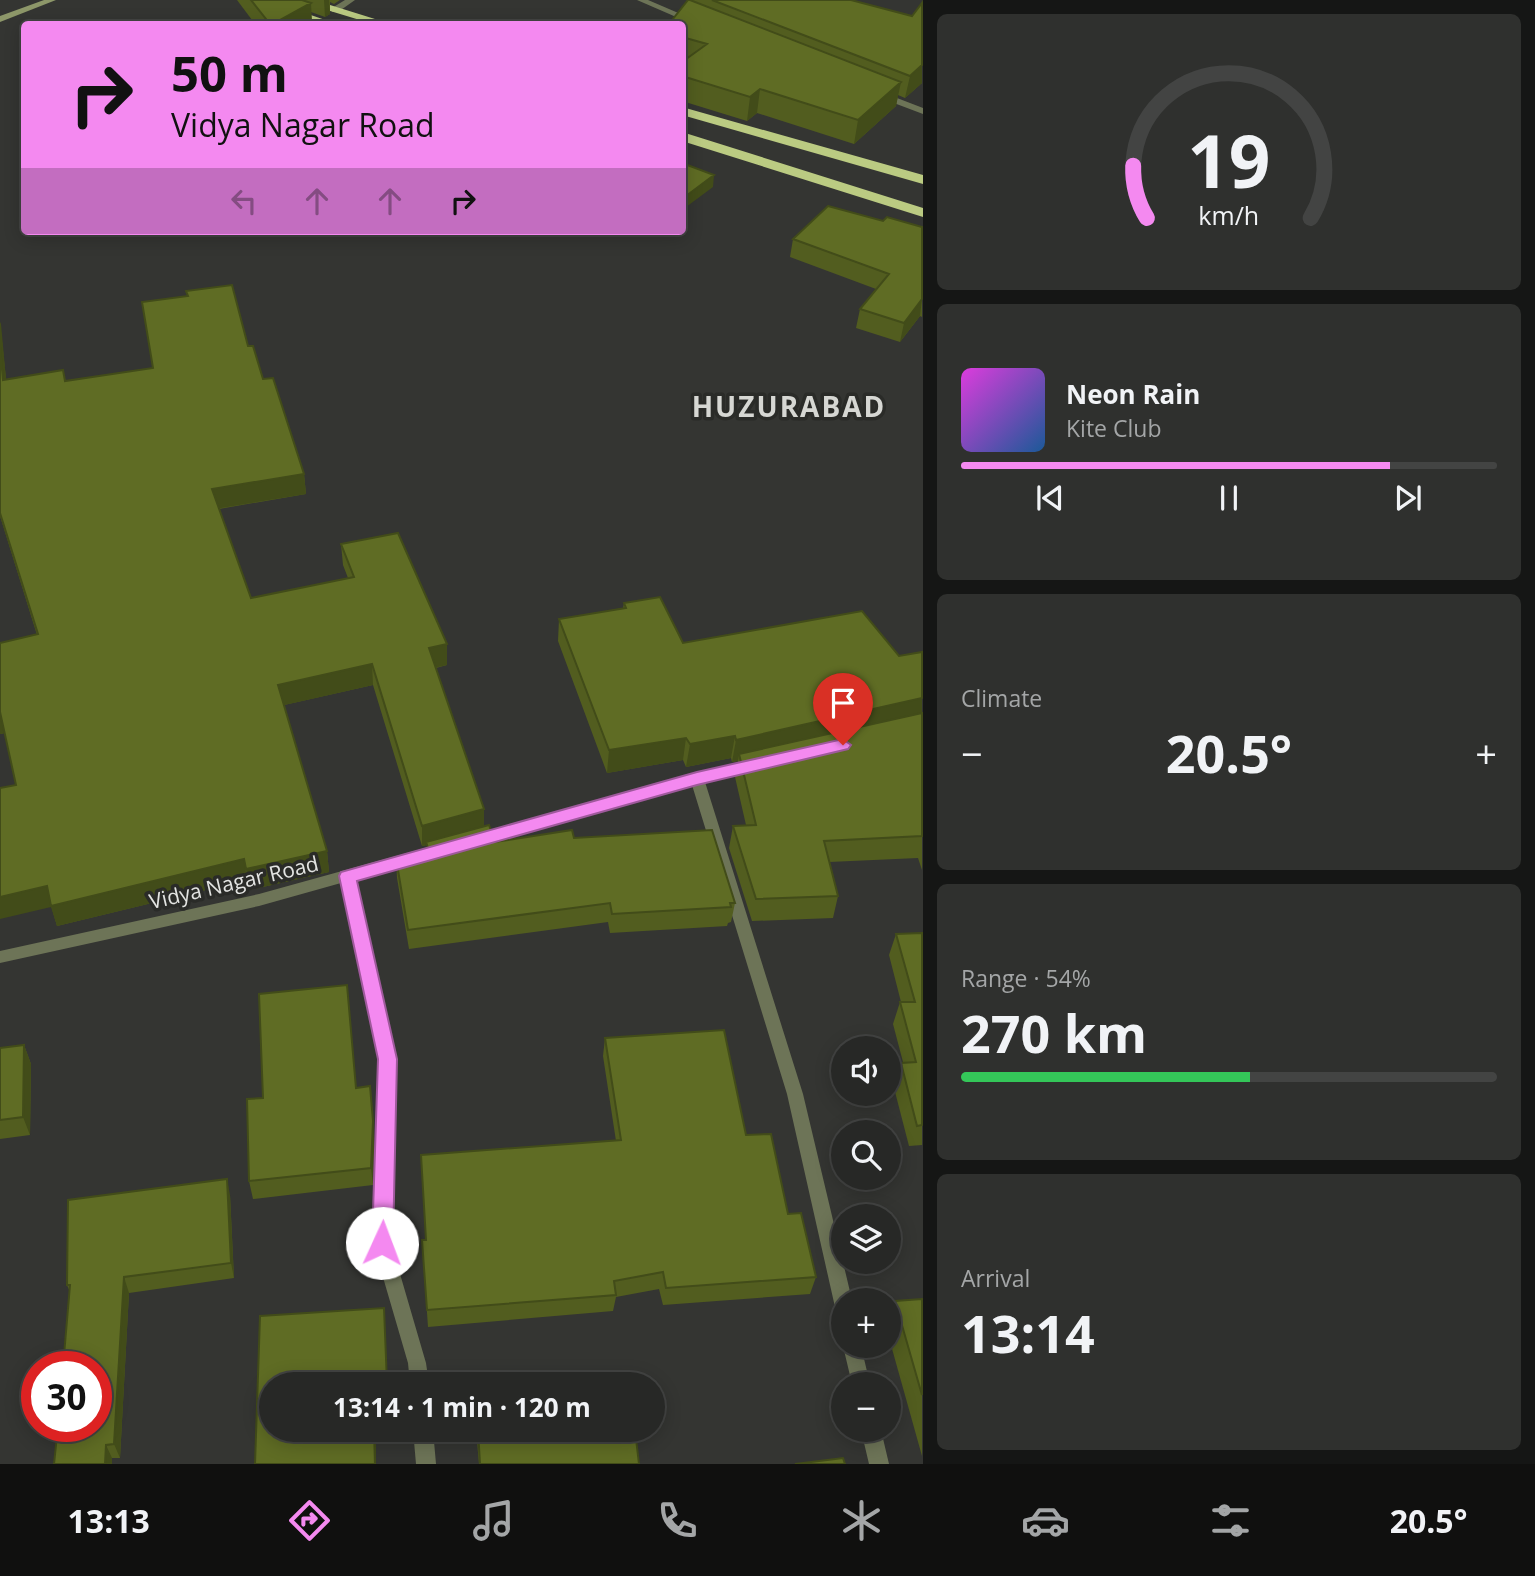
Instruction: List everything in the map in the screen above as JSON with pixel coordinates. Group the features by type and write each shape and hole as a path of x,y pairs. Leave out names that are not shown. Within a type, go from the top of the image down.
{"highway":[{"path":"254,0 321,21"},
{"path":"300,0 374,21"},
{"path":"686,112 922,180"},
{"path":"686,137 922,213"}],"street":[{"path":"0,19 52,0"},
{"path":"335,10 351,0"},
{"path":"641,0 705,25"},
{"path":"871,91 922,111"},
{"name":"Vidya Nagar Road","path":"0,957 259,900 697,778 763,764"},
{"path":"697,778 795,1094 840,1288"},
{"path":"347,876 388,1059 382,1243 418,1372"},
{"path":"424,1442 426,1464"},
{"path":"874,1442 879,1464"}],"building":[{"path":"251,0 302,0 311,3 278,21 268,21"},
{"path":"690,0 901,82 858,120 760,89 750,97 686,77 686,59 707,44 686,38 686,21 671,21"},
{"path":"712,0 851,0 912,16 922,3 922,65 910,76"},
{"path":"686,164 714,175 686,196"},
{"path":"828,206 883,221 887,217 922,227 922,299 904,323 860,309 889,274 793,239"},
{"path":"232,285 248,346 253,346 263,379 273,378 304,474 212,489 251,598 354,577 341,544 398,533 447,644 429,648 484,809 422,826 372,664 278,685 327,851 246,869 244,859 51,906 47,886 0,897 0,788 16,785 0,712 0,643 38,634 0,513 0,347 3,380 63,370 65,381 153,368 142,302 188,296 186,291"},
{"path":"660,597 683,643 862,611 899,656 922,652 922,698 736,740 735,736 690,744 686,738 609,750 559,619 626,608 624,603"},
{"path":"922,713 922,836 824,841 838,896 756,899 733,826 756,825 739,754"},
{"path":"489,825 495,842 572,830 574,838 712,830 735,903 730,903 731,907 612,914 610,903 408,930 396,858 430,854 426,842"},
{"path":"922,933 922,1125 917,1126 901,1063 916,1062 900,1002 915,1002 896,934"},
{"path":"347,985 356,1088 370,1086 373,1121 371,1168 249,1181 247,1099 263,1098 259,994"},
{"path":"724,1030 746,1135 771,1134 788,1214 801,1213 816,1277 666,1288 663,1272 614,1281 616,1295 427,1310 422,1240 426,1240 421,1155 621,1140 605,1038"},
{"path":"24,1045 23,1117 0,1120 0,1048"},
{"path":"227,1179 231,1263 124,1277 114,1444 106,1445 105,1464 54,1464 56,1442 112,1442 112,1351 64,1351 70,1285 67,1285 68,1200"},
{"path":"922,1299 922,1395 901,1322 901,1301"},
{"path":"384,1308 387,1372 259,1372 259,1442 374,1442 375,1464 255,1464 260,1316"},
{"path":"479,1442 636,1442 639,1464 480,1464"},
{"path":"843,1458 845,1464 795,1464"}],"district":[{"name":"HUZURABAD","path":"789,407"}],"route":[{"path":"382,1243 388,1059 347,876 697,778 843,745"}]}
